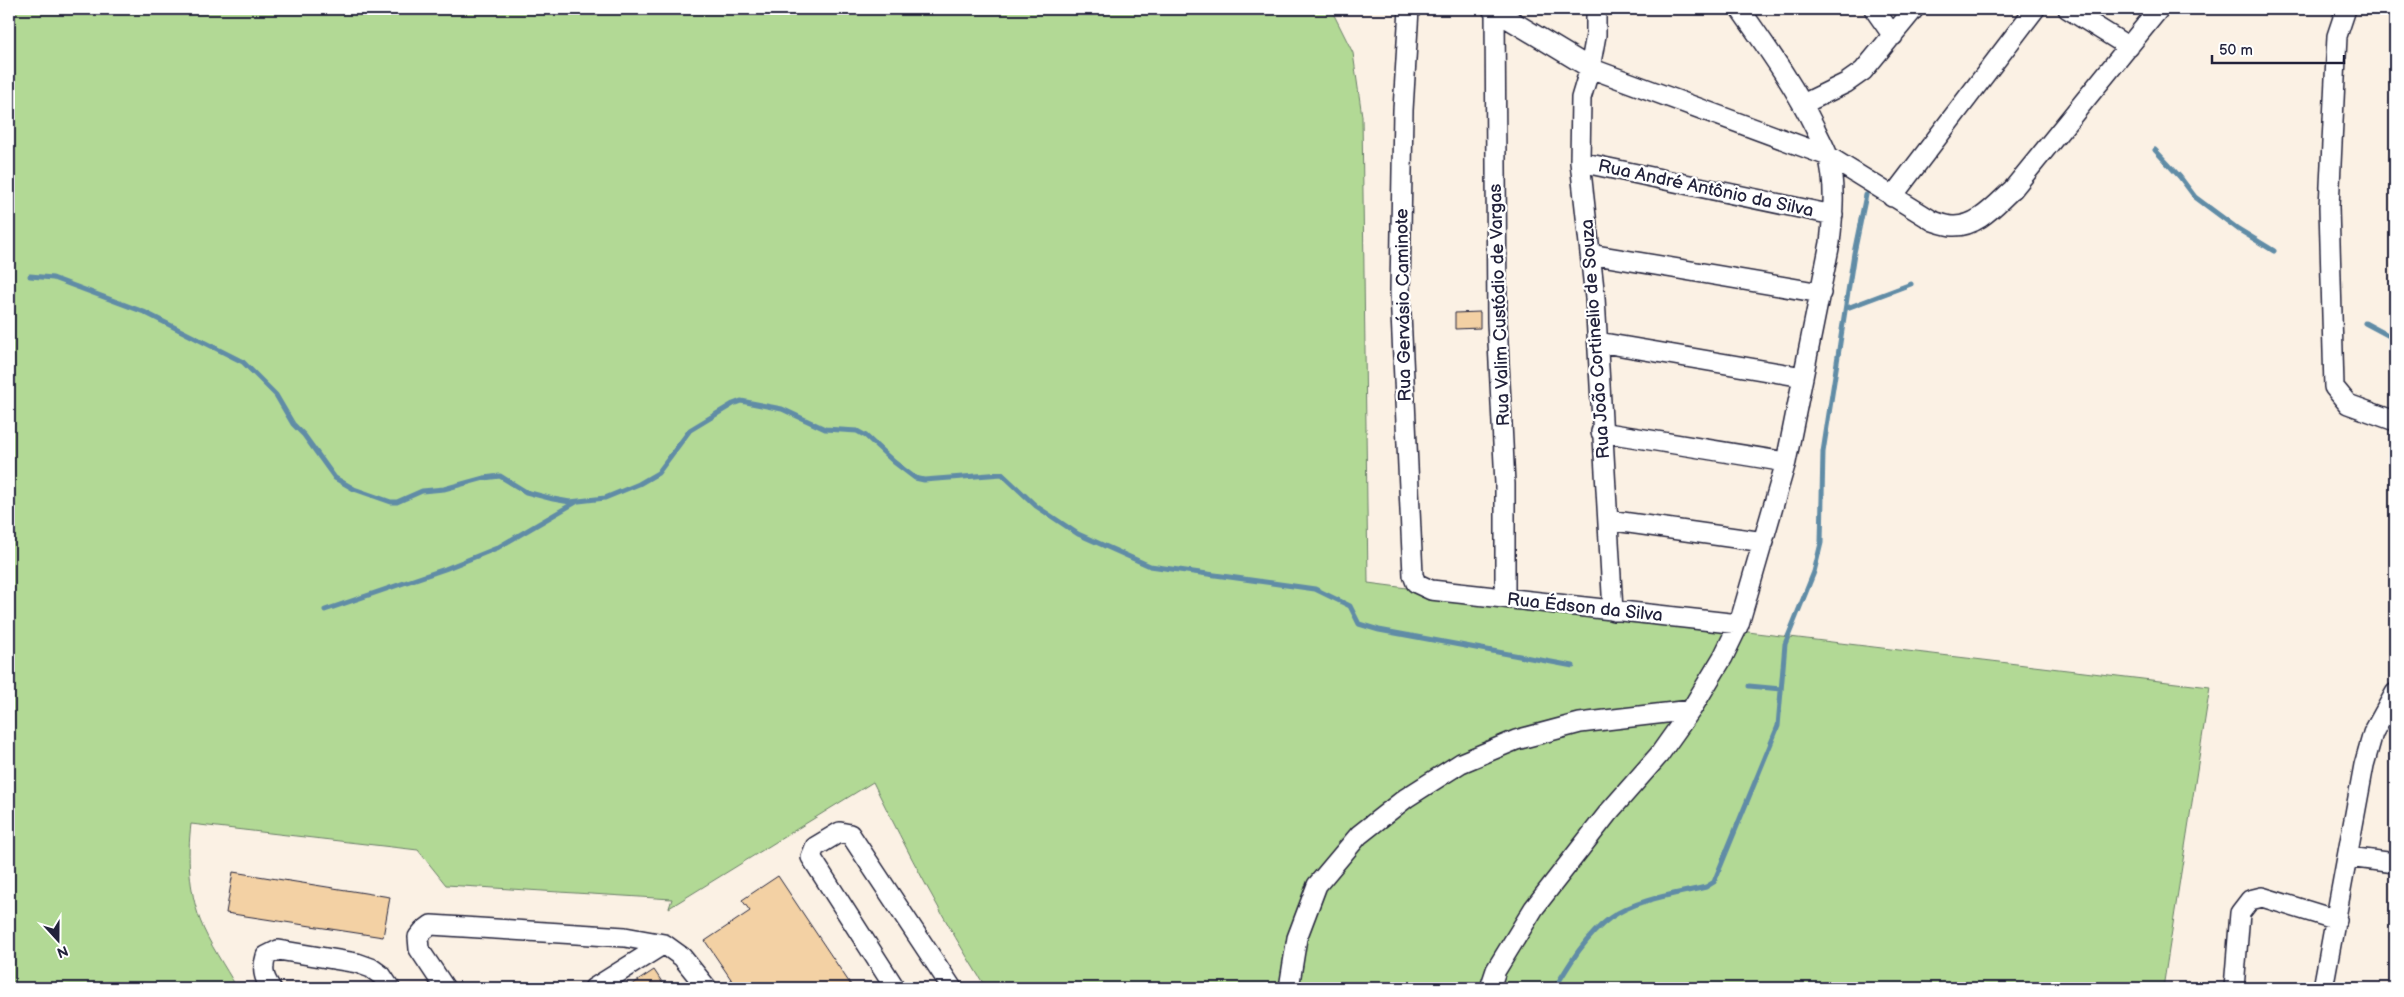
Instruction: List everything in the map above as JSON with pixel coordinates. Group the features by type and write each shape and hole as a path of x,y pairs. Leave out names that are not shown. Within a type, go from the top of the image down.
{"street":[{"name":"Rua Gervásio Caminote","path":"1409,9 1403,110 1400,292 1413,575 1416,583 1431,590"},
{"name":"Rua João Cortinelio de Souza","path":"1596,9 1596,34 1590,68 1581,98 1580,162 1598,342 1601,432 1613,611"},
{"path":"1490,988 1496,970 1534,908 1608,813 1659,755 1691,710 1723,657 1739,624 1786,462 1830,243 1833,215 1828,156 1784,70 1740,9"},
{"path":"1874,9 1893,36"},
{"path":"1803,104 1846,83 1863,71 1914,9"},
{"path":"1892,197 2035,9"},
{"path":"2068,9 2130,47"},
{"path":"1493,10 1590,68 1828,156 1933,221 1952,227 1970,224 1990,211 2013,189 2159,9"},
{"path":"2346,9 2337,36 2329,207 2334,386 2348,404 2395,421"},
{"name":"Rua Valim Custódio de Vargas","path":"1493,10 1496,294 1505,484 1505,598"},
{"name":"Rua André Antônio da Silva","path":"1580,162 1833,215"},
{"path":"1590,254 1821,293"},
{"path":"1598,342 1803,376"},
{"path":"1601,432 1786,462"},
{"path":"1608,520 1764,542"},
{"name":"Rua Édson da Silva","path":"1431,590 1739,624"},
{"path":"2323,988 2364,765 2373,734 2395,693"},
{"path":"1289,988 1297,938 1317,885 1359,835 1406,798 1461,763 1516,740 1580,723 1691,710"},
{"path":"895,988 811,857 814,847 840,832 850,834 952,988"},
{"path":"2348,857 2395,863"},
{"path":"2234,988 2240,913 2250,900 2262,898 2337,920"},
{"path":"445,988 419,949 418,937 423,930 432,925 624,937 664,944 682,957 707,988"},
{"path":"594,988 664,944"},
{"path":"271,988 264,979 262,967 266,956 270,952 278,950 357,963 371,968 382,976 390,988"}],"green space":[{"path":"9,9 1331,9 1353,53 1362,116 1368,583 1756,633 2210,687 2163,988 986,988 927,886 873,782 669,908 672,899 446,885 418,850 191,824 189,848 190,873 196,909 208,938 237,988 9,988"}],"building":[{"path":"1480,312 1480,328 1455,329 1455,313"},
{"path":"233,872 390,897 383,937 226,913"},
{"path":"778,876 853,988 737,988 705,941 750,911 742,900"},
{"path":"654,970 666,988 627,988"}],"waterway":[{"path":"2155,150 2180,177 2195,197 2238,229 2274,251"},
{"path":"1555,988 1586,941 1601,925 1620,911 1669,895 1706,887 1714,882 1778,726 1785,644 1814,572 1821,543 1823,452 1854,253 1866,195"},
{"path":"30,276 53,278 144,312 243,362 276,395 293,424 304,435 335,478 354,489 391,502 397,502 422,491 444,489 484,478 500,476 526,492 553,499 570,502 605,498 639,484 658,473 690,430 741,401 782,409 825,429 857,431 866,436 894,462 915,478 924,480 1002,474 1036,506 1078,534 1150,566 1315,589 1350,606 1359,624 1379,630 1573,666"},
{"path":"1847,308 1911,284"},
{"path":"2365,323 2395,339"},
{"path":"325,610 445,569 497,548 576,502"},
{"path":"1749,686 1781,689"}]}
